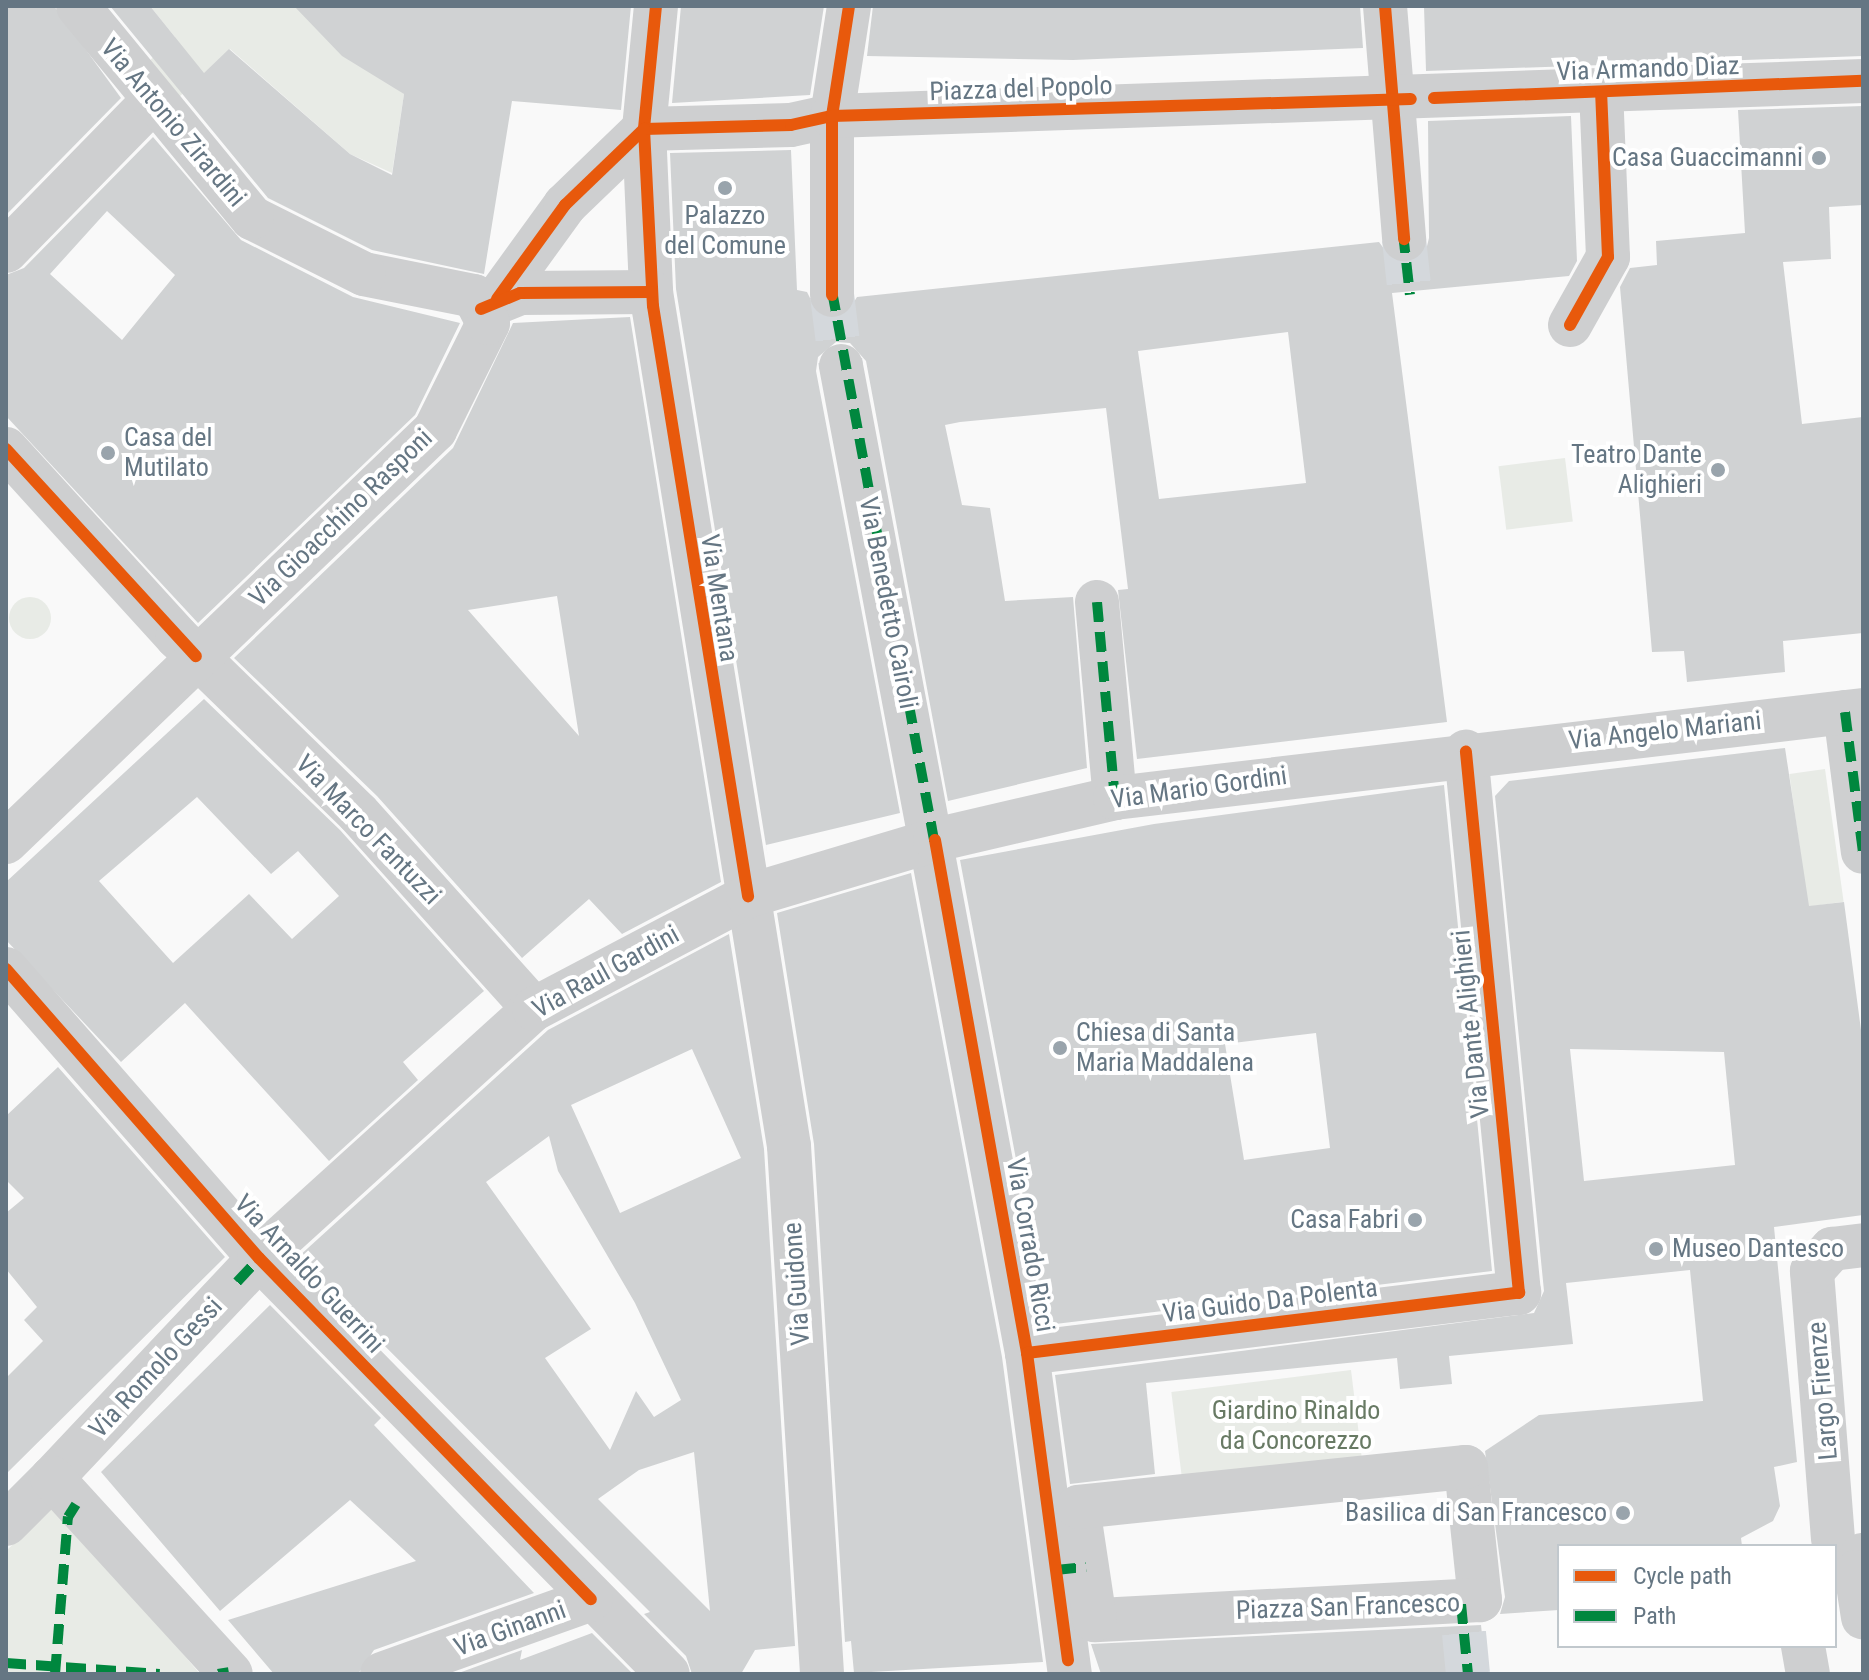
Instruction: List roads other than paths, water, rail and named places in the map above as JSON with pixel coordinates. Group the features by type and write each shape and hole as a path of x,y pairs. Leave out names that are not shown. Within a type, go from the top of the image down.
{"street":[{"name":"Via Antonio Zirardini","path":"78,6 152,102 252,218 364,274 474,296 489,311"},
{"name":"Via Mentana","path":"656,6 644,129 652,299 748,896"},
{"path":"832,295 832,116 843,68 849,6"},
{"path":"1386,27 1401,100 1404,239"},
{"name":"Via Armando Diaz","path":"1401,100 1863,81"},
{"path":"1570,325 1608,257 1601,93"},
{"name":"Piazza del Popolo","path":"644,129 791,125 832,116 1401,100"},
{"path":"6,251 152,102"},
{"name":"Via Gioacchino Rasponi","path":"6,842 196,656 435,430 489,311 565,205 644,129"},
{"path":"489,311 652,299"},
{"name":"Via Benedetto Cairoli","path":"841,366 935,840"},
{"name":"Via Marco Fantuzzi","path":"6,449 196,656 358,813 534,1009"},
{"path":"1097,602 1115,798"},
{"path":"1854,711 1863,852"},
{"name":"Via Angelo Mariani","path":"1466,752 1854,711"},
{"name":"Via Mario Gordini","path":"935,840 1115,798 1466,752"},
{"name":"Via Dante Alighieri","path":"1466,752 1519,1293"},
{"name":"Via Raul Gardini","path":"248,1270 534,1009 748,896 935,840"},
{"name":"Via Corrado Ricci","path":"935,840 1027,1353 1071,1568 1069,1667"},
{"name":"Via Guidone","path":"748,896 789,1146 822,1674"},
{"name":"Via Arnaldo Guerrini","path":"6,969 248,1270 668,1674"},
{"name":"Largo Firenze","path":"1863,1245 1832,1249 1812,1271 1846,1549 1856,1572 1863,1617"},
{"name":"Via Romolo Gessi","path":"6,1524 248,1270"},
{"name":"Via Guido Da Polenta","path":"1027,1353 1519,1293"},
{"name":"Piazza San Francesco","path":"1466,1467 1480,1600 1463,1618 1095,1620 1071,1568 1078,1507 1466,1467"},
{"path":"52,1478 231,1674"},
{"name":"Via Ginanni","path":"382,1674 591,1599"},
{"path":"1803,1648 1808,1674"}],"tunnel":[{"path":"1404,239 1410,295"},
{"path":"832,295 841,366"},
{"path":"1464,1633 1468,1674"}],"place":[{"name":"Casa Guaccimanni","path":"1819,158"},
{"name":"Palazzo del Comune","path":"725,188"},
{"name":"Casa del Mutilato","path":"108,453"},
{"name":"Teatro Dante Alighieri","path":"1718,470"},
{"name":"Chiesa di Santa Maria Maddalena","path":"1060,1048"},
{"name":"Casa Fabri","path":"1415,1220"},
{"name":"Museo Dantesco","path":"1656,1249"},
{"name":"Basilica di San Francesco","path":"1623,1513"}],"park label":[{"name":"Giardino Rinaldo da Concorezzo","path":"1296,1426"}]}
